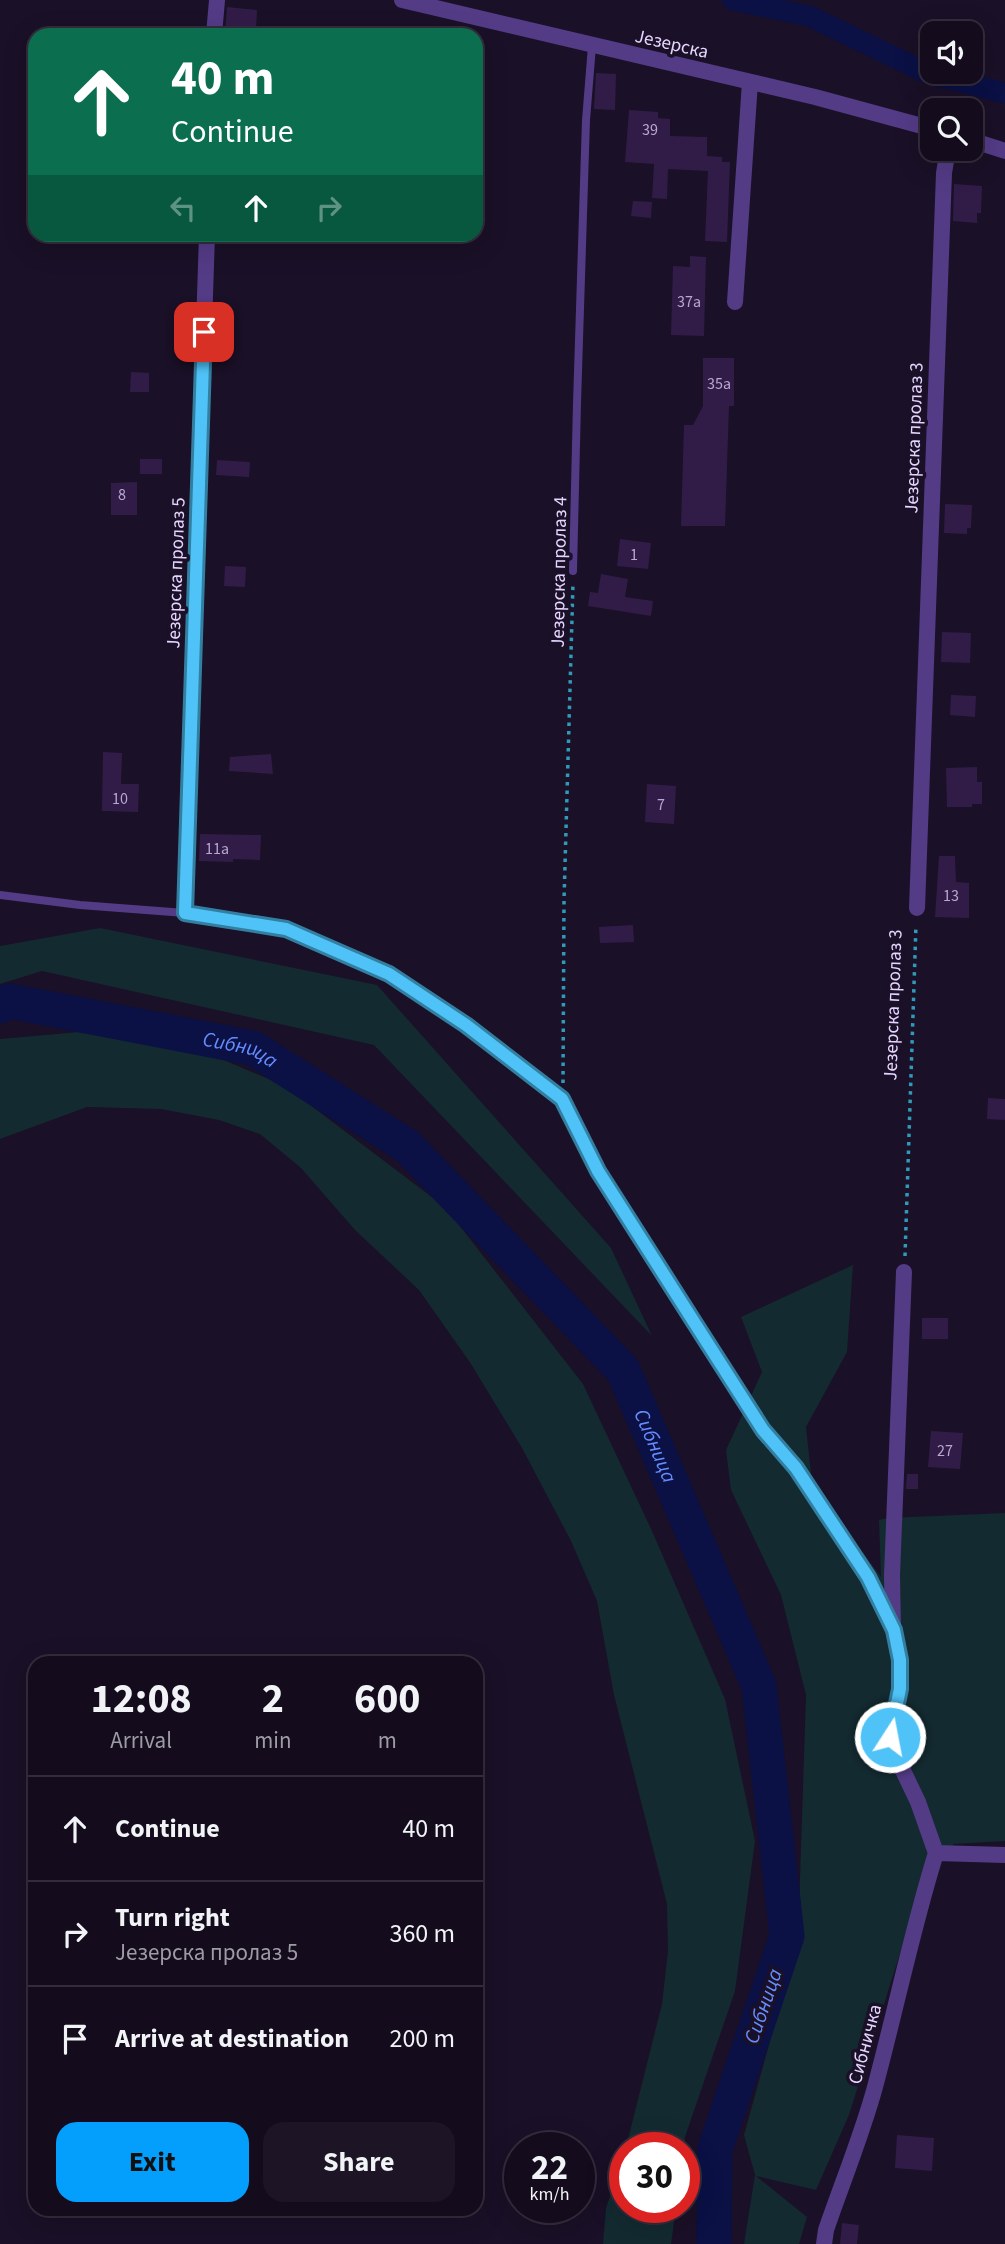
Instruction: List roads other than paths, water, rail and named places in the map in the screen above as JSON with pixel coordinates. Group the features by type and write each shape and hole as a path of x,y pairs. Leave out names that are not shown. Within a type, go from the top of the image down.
{"street":[{"path":"215,28 217,0"},
{"name":"Језерска","path":"402,0 815,97 920,125"},
{"path":"735,302 750,82"},
{"path":"983,144 1005,151"},
{"name":"Језерска пролаз 3","path":"917,908 946,161"},
{"name":"Језерска пролаз 5","path":"185,913 207,242"},
{"path":"904,1272 892,1575 900,1689 890,1737 919,1802 936,1853 1005,1855"},
{"name":"Сибничка","path":"824,2244 826,2230 874,2091 919,1908 936,1853"}],"lane":[{"name":"Језерска пролаз 4","path":"573,571 585,147 592,46"},
{"path":"0,895 80,905 185,913 286,929 389,974 466,1025 562,1099 606,1183 763,1430 796,1468 868,1577 894,1630"}],"waterway":[{"path":"733,0 809,16 927,73 1005,93"},
{"name":"Сибница","path":"0,1006 9,1001 253,1048 407,1146 623,1370 759,1686 787,1936 715,2149 714,2244"}]}
